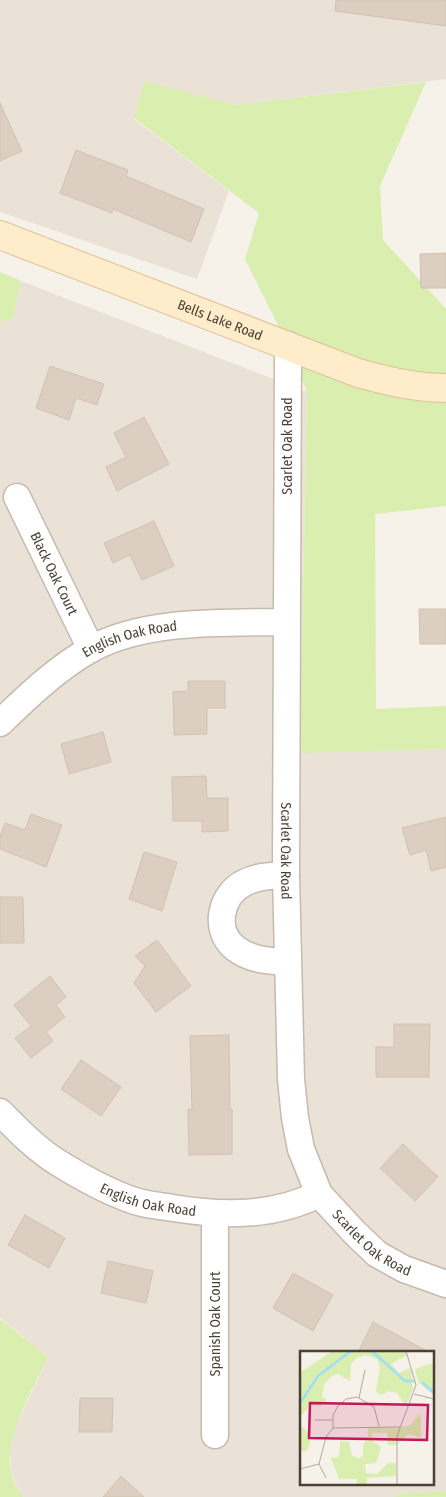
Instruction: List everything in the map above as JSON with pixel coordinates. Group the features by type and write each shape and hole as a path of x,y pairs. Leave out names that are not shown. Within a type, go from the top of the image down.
{"street":[{"name":"Bells Lake Road","path":"0,235 367,376 408,385 446,388"},
{"name":"Scarlet Oak Road","path":"288,345 286,875 291,1079 295,1118 301,1149 319,1194 377,1254 404,1269 446,1284"},
{"name":"Black Oak Court","path":"17,497 92,649"},
{"name":"English Oak Road","path":"0,723 45,681 92,649 112,640 152,629 198,624 286,622"},
{"path":"286,875 266,876 242,884 232,890 227,897 222,911 222,920 226,938 238,950 255,958 270,962 287,962"},
{"name":"English Oak Road","path":"0,1112 35,1146 56,1162 91,1182 133,1200 156,1206 215,1214 244,1214 300,1204 319,1194"},
{"name":"Spanish Oak Court","path":"215,1214 215,1435"}],"shaded area":[{"path":"0,0 446,0 446,79 235,105 144,81 134,119 229,191 197,279 0,212"},
{"path":"21,281 307,392 300,752 446,749 446,1491 396,1494 396,1497 24,1497 11,1473 10,1452 14,1431 48,1357 0,1318 0,322 13,318"}],"green space":[{"path":"144,81 236,105 426,82 380,186 383,240 446,309 446,506 375,514 376,709 446,706 446,749 300,753 307,392 288,345 245,259 259,213 134,118"},
{"path":"0,272 21,281 13,318 0,322"},
{"path":"0,1319 48,1357 21,1414 11,1445 11,1473 16,1486 24,1497 0,1497"},
{"path":"446,1491 446,1497 396,1497 396,1494"}],"building":[{"path":"336,0 446,0 446,26 335,11"},
{"path":"0,103 22,151 0,161"},
{"path":"76,150 128,170 126,176 204,209 191,242 113,209 112,213 60,193"},
{"path":"446,253 446,288 421,288 420,254"},
{"path":"50,366 104,384 97,405 76,398 69,420 36,408"},
{"path":"144,417 169,464 117,491 106,467 126,457 114,433"},
{"path":"154,521 174,566 142,580 130,555 113,563 104,543"},
{"path":"419,609 446,609 446,644 420,644"},
{"path":"188,681 225,681 225,708 207,708 207,734 174,735 173,692 188,691"},
{"path":"103,732 111,762 69,774 61,744"},
{"path":"206,776 207,798 228,798 228,831 202,832 202,821 173,821 172,777"},
{"path":"31,814 62,825 46,867 0,849 0,836 5,823 25,830"},
{"path":"446,817 446,867 431,871 426,850 410,855 402,828"},
{"path":"144,852 177,862 162,911 129,899"},
{"path":"0,897 23,897 24,943 0,943"},
{"path":"157,940 191,986 156,1012 134,983 145,966 135,956"},
{"path":"50,976 66,997 56,1005 65,1017 46,1032 53,1041 31,1058 15,1038 31,1026 14,1005"},
{"path":"394,1024 430,1024 429,1077 376,1077 376,1047 394,1047"},
{"path":"229,1035 232,1154 189,1155 188,1109 192,1109 190,1036"},
{"path":"81,1060 121,1087 101,1116 61,1089"},
{"path":"403,1144 438,1177 415,1201 380,1168"},
{"path":"25,1215 65,1238 49,1268 8,1245"},
{"path":"108,1261 153,1271 146,1303 101,1293"},
{"path":"293,1273 333,1295 313,1331 273,1308"},
{"path":"373,1322 427,1351 358,1351"},
{"path":"80,1398 113,1398 112,1432 79,1432"},
{"path":"121,1476 144,1497 103,1497"}]}
